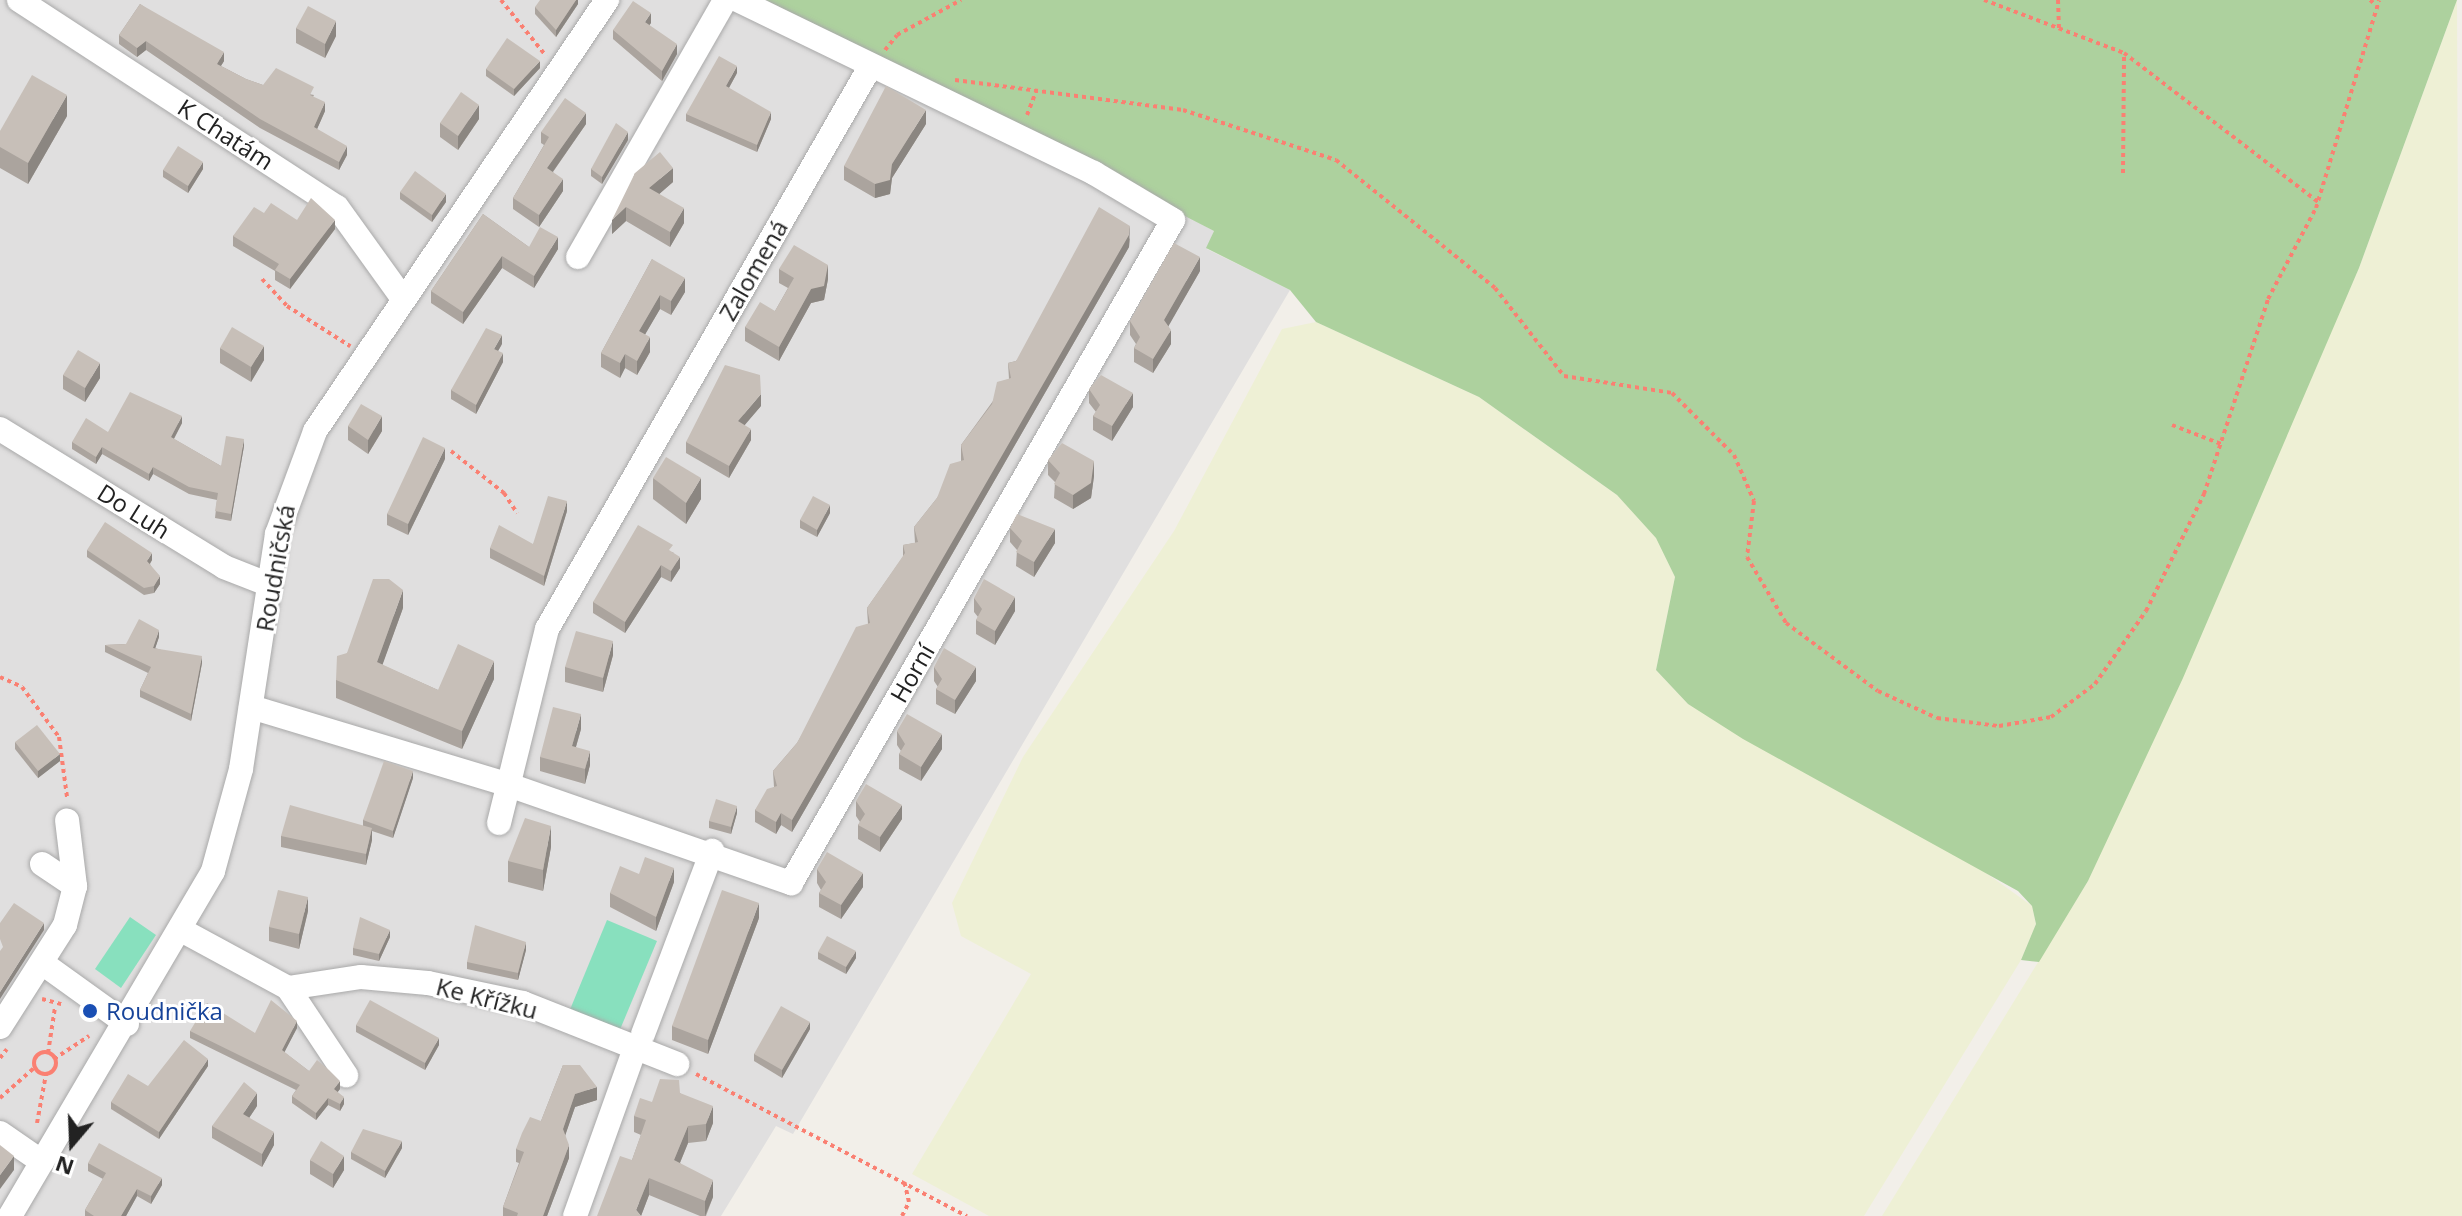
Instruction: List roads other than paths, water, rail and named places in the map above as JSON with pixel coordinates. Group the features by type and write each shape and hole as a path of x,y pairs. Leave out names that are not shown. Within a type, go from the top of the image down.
{"street":[{"name":"K Chatám","path":"19,0 337,207 403,299"},
{"name":"Roudničská","path":"10,1216 183,931 227,828 289,492 315,431 607,0"},
{"path":"578,257 725,0"},
{"path":"737,0 870,67"},
{"name":"Horní","path":"712,851 791,883 1173,220 1094,173 870,67"},
{"name":"Zalomená","path":"499,823 547,629 870,67"},
{"name":"Do Luh","path":"0,429 224,567 270,585"},
{"path":"251,707 509,785 712,851 575,1216"},
{"path":"8,1031 45,965 75,886 67,820"},
{"path":"42,864 75,886"},
{"path":"183,931 288,988 346,1075"},
{"path":"45,965 127,1024"},
{"name":"Ke Křížku","path":"288,988 361,977 428,983 523,1003 639,1041 677,1064"},
{"path":"0,1133 42,1162"}],"place":[{"name":"Roudnička","path":"90,1011"}]}
